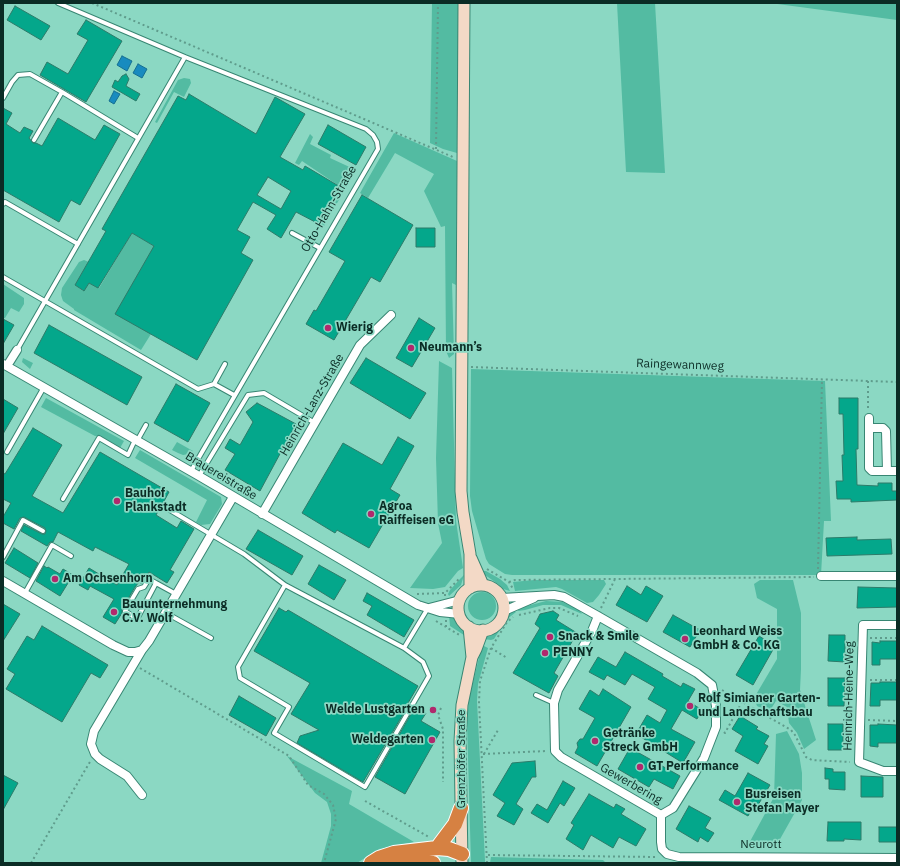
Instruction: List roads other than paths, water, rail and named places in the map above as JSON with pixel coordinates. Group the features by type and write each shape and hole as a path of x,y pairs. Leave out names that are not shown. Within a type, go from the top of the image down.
{"highway":[{"path":"437,848 455,824 461,808"},
{"path":"370,863 394,853 437,848 449,849 462,859"},
{"path":"389,863 407,860 434,863"}],"street":[{"path":"464,3 461,491 470,554 470,588"},
{"name":"Heinrich-Lanz-Straße","path":"262,514 360,345 391,315"},
{"path":"5,365 16,350"},
{"name":"Brauereistraße","path":"5,365 199,476 405,598 418,605 440,612 460,614"},
{"path":"869,418 869,468 872,471 897,471"},
{"path":"869,428 883,428 886,432 888,471"},
{"path":"142,795 127,776 100,759 95,754 90,744 94,731 142,650 166,613 233,497"},
{"path":"470,554 484,585"},
{"path":"819,576 897,576"},
{"path":"3,581 113,646 128,652 142,650"},
{"path":"484,585 495,589 502,598 504,611 497,624 490,628 478,630 464,622 460,614 460,600 462,595 470,588 484,585"},
{"path":"502,598 554,594 564,597 598,616 592,631 558,690 554,703"},
{"path":"504,611 538,596"},
{"path":"428,608 460,600"},
{"name":"Gewerbering","path":"554,703 555,751 561,757 661,815 673,808 704,758 716,726 716,706 712,685 697,674 598,616"},
{"name":"Heinrich-Heine-Weg","path":"897,625 862,625 859,762 883,771 897,771"},
{"name":"Grenzhöfer Straße","path":"469,626 472,657"},
{"name":"Grenzhöfer Straße","path":"462,859 460,741 462,705 472,657 483,630"},
{"name":"Neurott","path":"661,815 660,842 662,849 667,854 680,857 872,860 897,858"}],"lane":[{"name":"Otto-Hahn-Straße","path":"58,3 185,57 366,129 373,134 377,142 378,149 190,471"},
{"path":"16,350 185,57"},
{"path":"3,98 12,82 18,75 30,74 138,138"},
{"path":"34,140 62,92"},
{"path":"3,204 5,202 78,244"},
{"path":"292,233 320,248"},
{"path":"3,277 198,389 214,384 226,364"},
{"path":"214,384 234,396"},
{"path":"7,452 44,387"},
{"path":"199,476 248,395 264,393 316,423"},
{"path":"62,499 99,438 128,455 146,425"},
{"path":"163,506 244,554 285,585 404,648 423,662 429,676 365,787 274,733 289,707 240,678 238,667 285,585"},
{"path":"3,557 23,520 43,531"},
{"path":"25,594 52,545 72,556"},
{"path":"156,583 137,619 125,611 138,589 144,587 149,579 176,594"},
{"path":"404,648 428,608"},
{"path":"166,613 212,638"},
{"path":"536,695 554,703"}],"water":[{"path":"122,56 132,61 127,71 117,65"},
{"path":"138,64 147,69 142,78 133,73"},
{"path":"114,91 120,94 114,104 109,101"}],"place":[{"name":"Wierig","path":"328,328"},
{"name":"Neumann’s","path":"411,348"},
{"name":"Bauhof Plankstadt","path":"117,501"},
{"name":"Agroa Raiffeisen eG","path":"371,514"},
{"name":"Am Ochsenhorn","path":"55,579"},
{"name":"Bauunternehmung C.V. Wolf","path":"114,612"},
{"name":"Snack & Smile","path":"550,637"},
{"name":"Leonhard Weiss GmbH & Co. KG","path":"685,639"},
{"name":"PENNY","path":"545,653"},
{"name":"Rolf Simianer Garten- und Landschaftsbau","path":"690,706"},
{"name":"Welde Lustgarten","path":"433,710"},
{"name":"Weldegarten","path":"432,740"},
{"name":"Getränke Streck GmbH","path":"595,741"},
{"name":"GT Performance","path":"640,767"},
{"name":"Busreisen Stefan Mayer","path":"737,802"}]}
